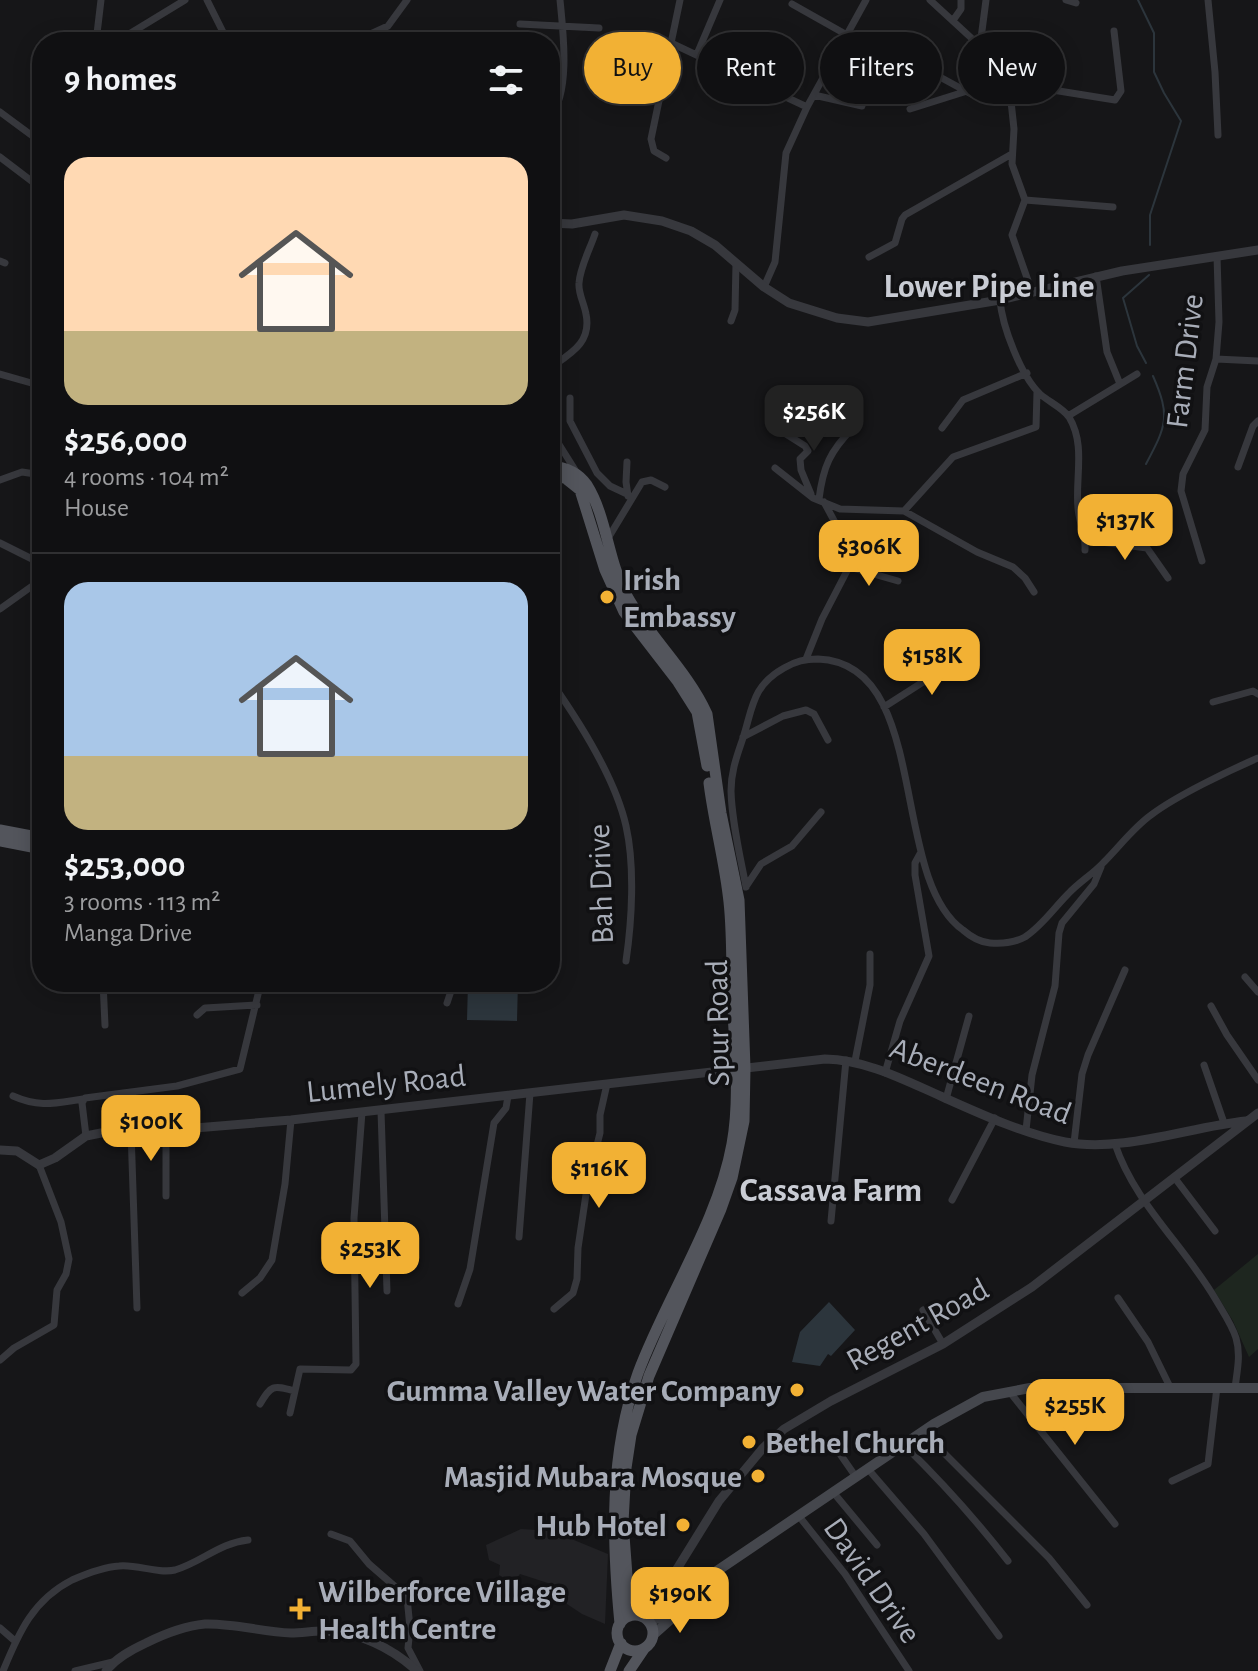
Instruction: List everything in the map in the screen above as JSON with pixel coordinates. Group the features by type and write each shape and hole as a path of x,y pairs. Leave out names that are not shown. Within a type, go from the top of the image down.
{"main road":[{"path":"560,471 578,475"},
{"name":"Spur Road","path":"560,475 580,490 605,570 619,602 689,689 702,726 711,801 729,898 741,1069"},
{"name":"Spur Road","path":"578,475 591,492 615,568 639,616 707,714 719,802 739,900 741,1069 732,1147 707,1232 651,1341 631,1398 617,1466 620,1624"},
{"path":"0,830 32,836"},
{"path":"0,841 32,847"},
{"path":"629,1671 653,1635 708,1577 922,1431 970,1403 1030,1388 1258,1388"},
{"name":"Spur Road","path":"618,1522 630,1616"},
{"path":"644,1649 631,1650 621,1643 618,1634 620,1624 630,1616 648,1620 674,1611"},
{"path":"648,1620 653,1635"},
{"path":"610,1671 621,1643"}],"street":[{"path":"97,32 101,0"},
{"path":"132,32 185,0"},
{"path":"207,0 223,32"},
{"path":"375,32 388,26 407,0"},
{"path":"560,0 563,27 560,96"},
{"path":"673,32 680,0"},
{"path":"706,32 720,0"},
{"path":"849,32 866,0"},
{"path":"930,0 967,32"},
{"path":"954,19 961,9 961,0"},
{"path":"982,32 986,0"},
{"path":"1066,0 1076,3"},
{"path":"1208,0 1218,135"},
{"path":"792,4 842,32"},
{"path":"520,24 599,28"},
{"path":"1065,93 1115,100 1121,91 1114,31"},
{"path":"681,47 697,54"},
{"path":"764,287 775,262 786,153 820,84"},
{"path":"910,109 958,94"},
{"path":"814,95 862,106"},
{"path":"658,104 651,139 654,151 666,158"},
{"path":"801,104 807,107"},
{"path":"1011,104 1014,129 1010,155 1025,200 1012,235 1032,292"},
{"path":"0,112 32,136"},
{"path":"869,257 895,243 905,215 1010,155"},
{"path":"0,157 32,181"},
{"path":"1025,200 1113,207"},
{"path":"560,225 624,215 642,216 691,231 715,245 764,287 789,303 803,309 868,322 1000,300 1096,276 1258,250"},
{"path":"560,361 583,341 587,327 578,286 595,234"},
{"name":"Farm Drive","path":"1202,561 1182,501 1181,479 1205,430 1207,387 1216,359 1220,299 1217,256"},
{"path":"731,321 735,310 736,263"},
{"path":"1096,276 1107,352 1120,384"},
{"path":"1000,300 1006,332 1037,392 1068,416 1079,453 1078,509 1086,540 1085,550"},
{"path":"1216,359 1258,361"},
{"path":"942,428 963,400 1027,373"},
{"path":"0,374 32,383"},
{"path":"1068,416 1137,374"},
{"path":"904,511 953,457 1036,427 1037,392"},
{"path":"570,398 570,421 597,473 629,496"},
{"path":"1238,467 1253,426 1258,421"},
{"path":"819,500 823,470 853,428"},
{"path":"786,434 808,451 800,459 801,470 843,544 849,567 822,619 806,659"},
{"path":"560,447 578,475"},
{"path":"627,462 629,496"},
{"path":"775,468 819,500 853,511 904,511 977,552 1013,567 1034,592"},
{"path":"0,480 22,472 32,474"},
{"path":"607,542 629,496 646,479 665,487"},
{"path":"1086,540 1147,548 1168,578"},
{"path":"0,543 32,559"},
{"path":"849,567 898,581"},
{"path":"0,609 32,586"},
{"path":"884,707 962,657"},
{"path":"746,887 731,775 759,688 773,674 806,659 828,659 857,671 884,707 904,767 921,852 936,901 945,915 974,939 986,943 1012,943 1024,937 1153,813 1258,758"},
{"path":"1213,702 1241,693 1253,691 1258,694"},
{"name":"Bah Drive","path":"560,694 614,790 626,826 631,918 626,961"},
{"path":"743,737 783,716 806,710 814,714 828,740"},
{"path":"739,900 761,864 792,846 821,812"},
{"path":"885,1073 900,1021 929,956 915,875 915,863 921,852"},
{"path":"1026,1130 1032,1075 1055,986 1059,933 1062,923 1094,884 1102,865"},
{"path":"831,1221 850,1060 870,985 870,954"},
{"path":"1074,1143 1085,1064 1125,970"},
{"path":"1245,977 1258,992"},
{"path":"103,992 105,1025"},
{"path":"13,1096 40,1105 83,1099 90,1095 177,1086 237,1072 243,1065 259,992"},
{"path":"447,1003 451,992"},
{"path":"197,1015 205,1008 257,1005"},
{"path":"1211,1006 1258,1080"},
{"path":"946,1099 969,1016"},
{"name":"Aberdeen Road","path":"741,1069 800,1060 850,1060 1026,1130 1074,1143 1115,1144 1246,1121"},
{"path":"1204,1065 1224,1123"},
{"name":"Lumely Road","path":"39,1165 55,1158 86,1136 381,1111 741,1069"},
{"path":"554,1309 573,1293 577,1279 578,1248 588,1181 600,1133 600,1115 607,1084"},
{"path":"519,1237 530,1093"},
{"path":"458,1304 470,1269 494,1123 506,1108 508,1096"},
{"path":"83,1099 86,1136"},
{"path":"381,1111 387,1291"},
{"path":"290,1413 300,1369 351,1370 356,1364 354,1218 362,1112"},
{"name":"Regent Road","path":"648,1620 719,1501 773,1438 812,1411 943,1344 1032,1287 1258,1113"},
{"path":"952,1200 995,1118"},
{"path":"242,1293 260,1278 272,1260 285,1184 291,1120"},
{"path":"166,1130 166,1196"},
{"path":"131,1131 137,1308"},
{"path":"1115,1144 1130,1182 1186,1253 1229,1322 1237,1339 1239,1356 1235,1388"},
{"path":"0,1150 17,1151 39,1165 63,1230 69,1259 57,1290 54,1325 14,1348 0,1360"},
{"path":"1174,1177 1215,1231"},
{"path":"1118,1298 1148,1342 1170,1387"},
{"path":"923,1310 943,1344"},
{"path":"260,1404 268,1389 274,1387 294,1391"},
{"path":"1172,1481 1208,1464 1217,1387"},
{"path":"1009,1391 1115,1524"},
{"path":"922,1431 1049,1558 1087,1605"},
{"path":"833,1444 856,1477"},
{"path":"904,1445 937,1478 1008,1561"},
{"path":"868,1469 924,1534 999,1636"},
{"path":"833,1492 877,1545"},
{"name":"David Drive","path":"798,1515 845,1574 909,1671"},
{"path":"331,1534 350,1541 369,1564 407,1597 408,1648 418,1671"},
{"path":"3,1671 30,1613 53,1591 85,1574 118,1566 171,1571 189,1566 223,1545 248,1540"},
{"path":"75,1671 113,1662 167,1634 207,1624 292,1633 326,1631 354,1636 397,1653 418,1671"},
{"path":"0,1628 15,1641"},
{"path":"106,1671 113,1662"}],"shaded area":[{"path":"468,992 518,992 517,1021 467,1020"},
{"path":"1258,1254 1258,1349 1249,1357 1233,1321 1214,1290"},
{"path":"829,1302 855,1330 831,1356 828,1354 820,1366 792,1362 800,1332"},
{"path":"521,1529 552,1531 608,1554 605,1624 567,1604 554,1585 520,1574 513,1583 499,1575 500,1565 489,1560 486,1545"}],"waterway":[{"path":"1138,0 1154,33 1154,72 1181,121 1150,215 1150,245"},
{"path":"1146,363 1137,346 1123,298 1149,275"},
{"path":"1146,464 1164,421 1162,402 1153,376"}],"place":[{"name":"Irish Embassy","path":"607,597"},
{"name":"Gumma Valley Water Company","path":"797,1390"},
{"name":"Bethel Church","path":"749,1442"},
{"name":"Masjid Mubara Mosque","path":"758,1476"},
{"name":"Hub Hotel","path":"683,1525"},
{"name":"Wilberforce Village Health Centre","path":"300,1609"}],"district":[{"name":"Lower Pipe Line","path":"989,285"},
{"name":"Cassava Farm","path":"831,1189"}]}
